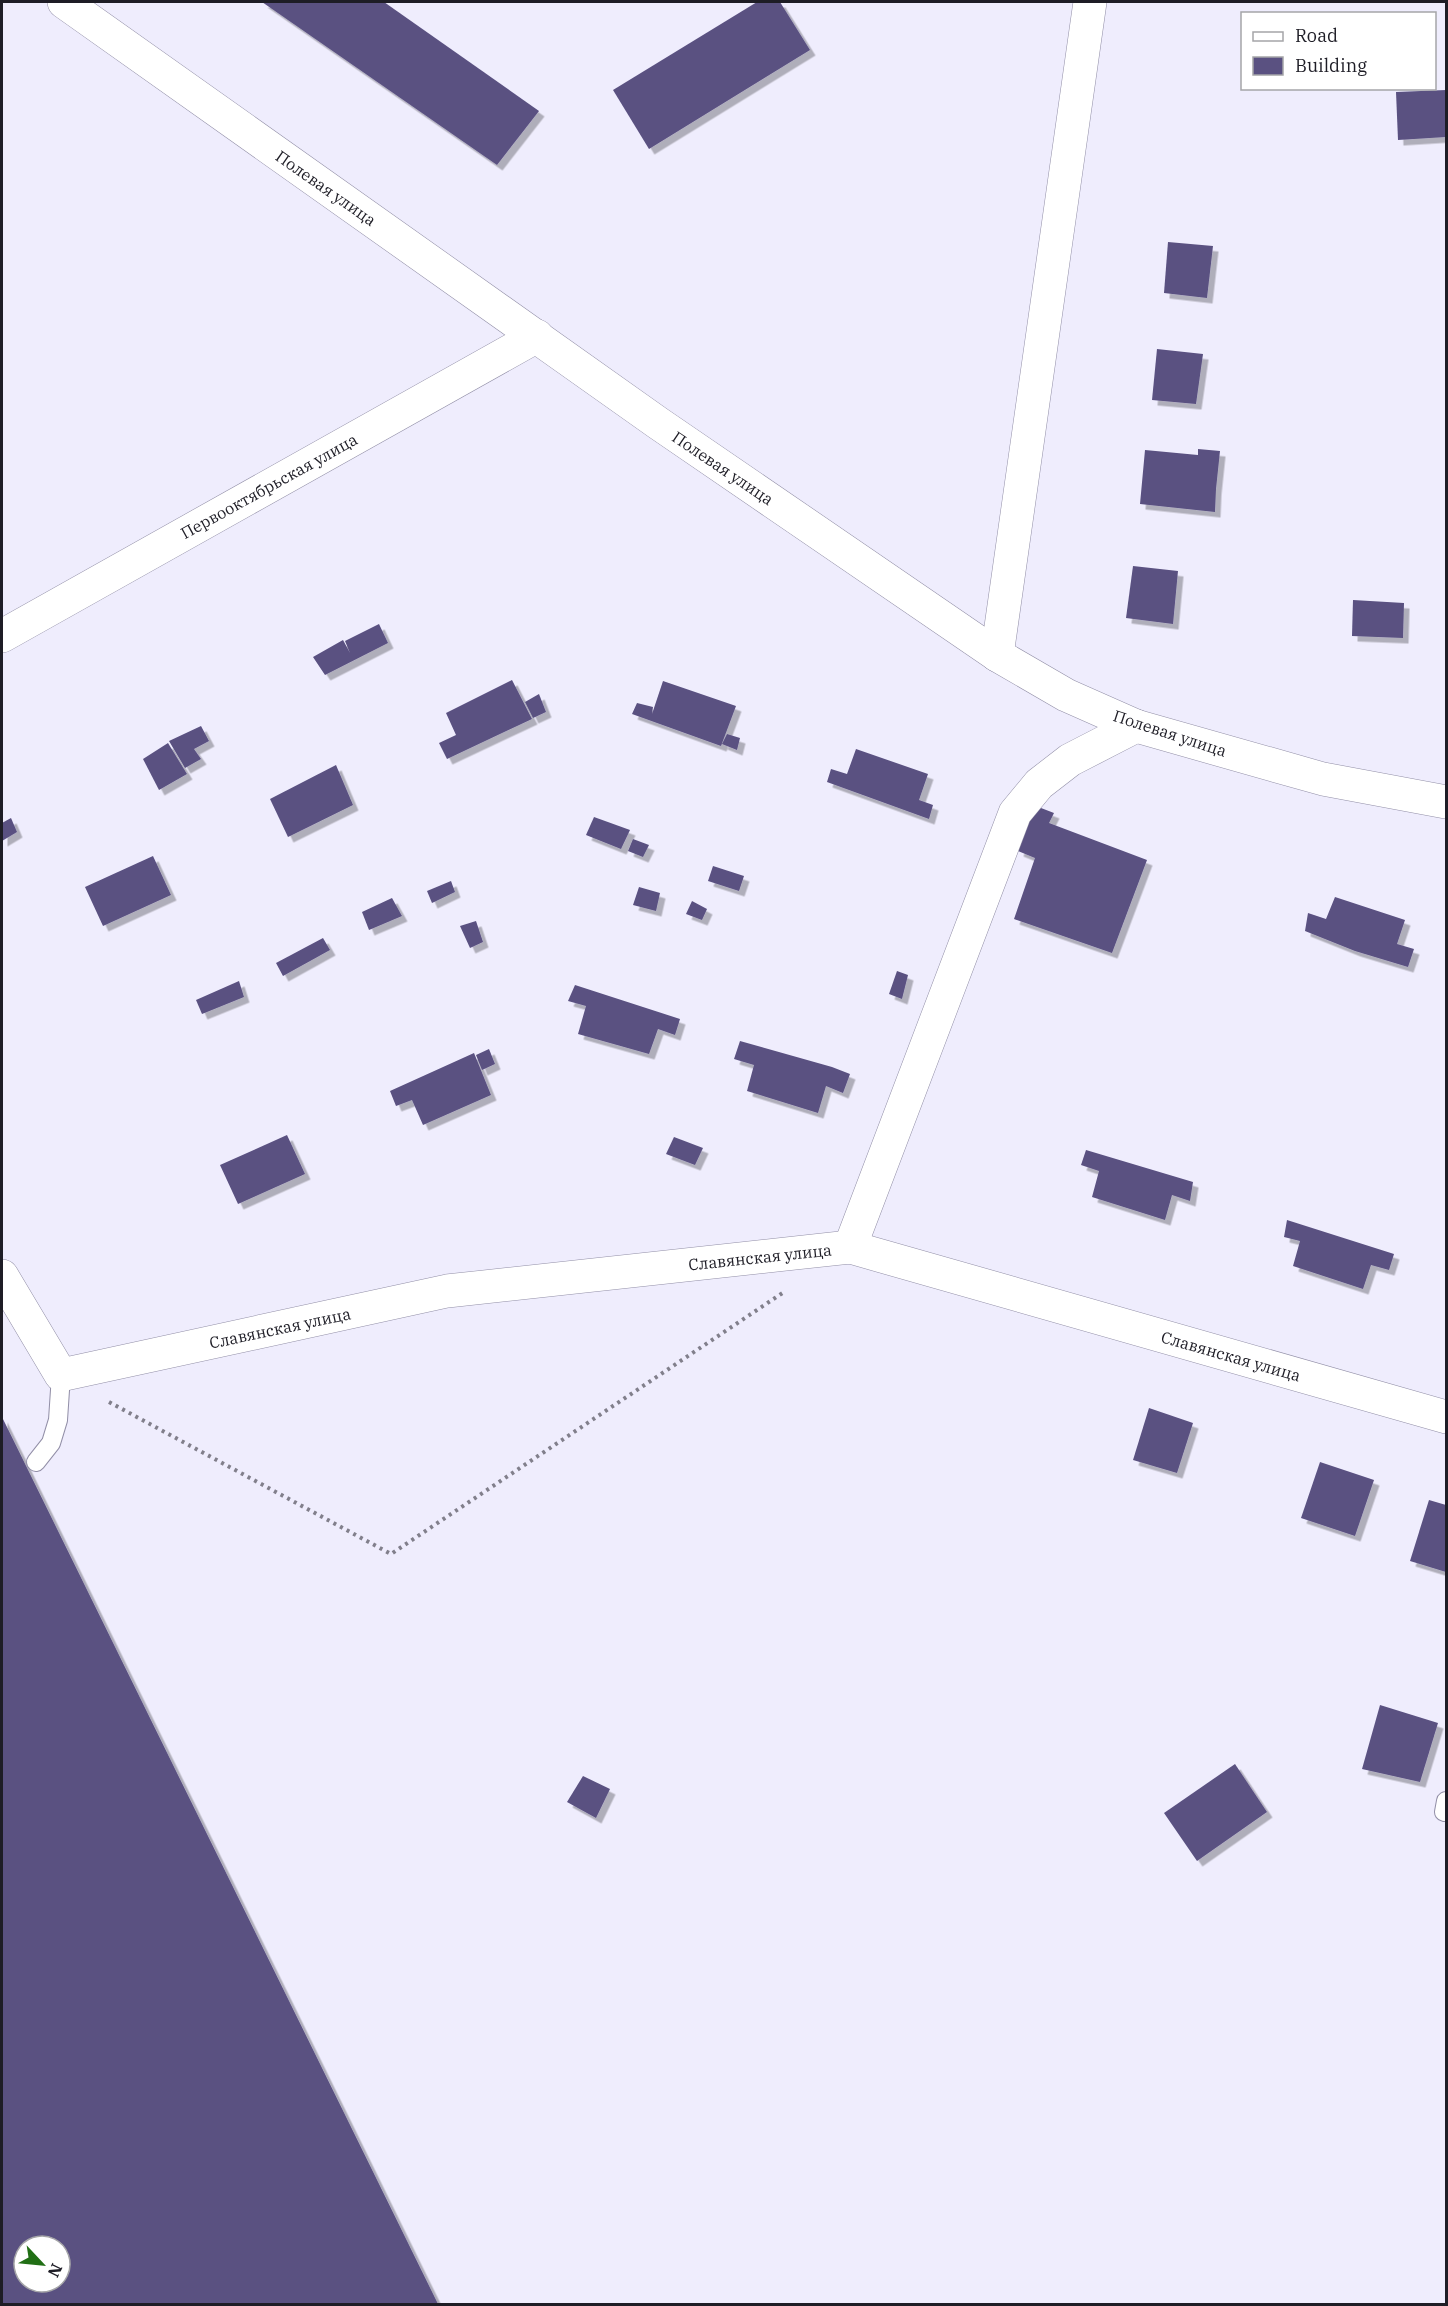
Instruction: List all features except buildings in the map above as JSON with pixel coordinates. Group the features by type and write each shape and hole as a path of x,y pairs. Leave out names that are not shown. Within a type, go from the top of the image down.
{"street":[{"name":"Полевая улица","path":"64,2 658,423 996,655 1066,695 1136,726 1323,779 1446,802"},
{"path":"996,655 1090,2"},
{"name":"Первооктябрьская улица","path":"2,636 537,336"},
{"path":"850,1248 1016,813 1039,783 1070,760 1136,726"},
{"name":"Славянская улица","path":"61,1376 447,1291 850,1248 1446,1417"},
{"path":"2,1276 61,1376"}],"lane":[{"path":"36,1462 51,1443 58,1420 61,1376"}],"path":[{"path":"61,1376 391,1554 792,1287"}]}
